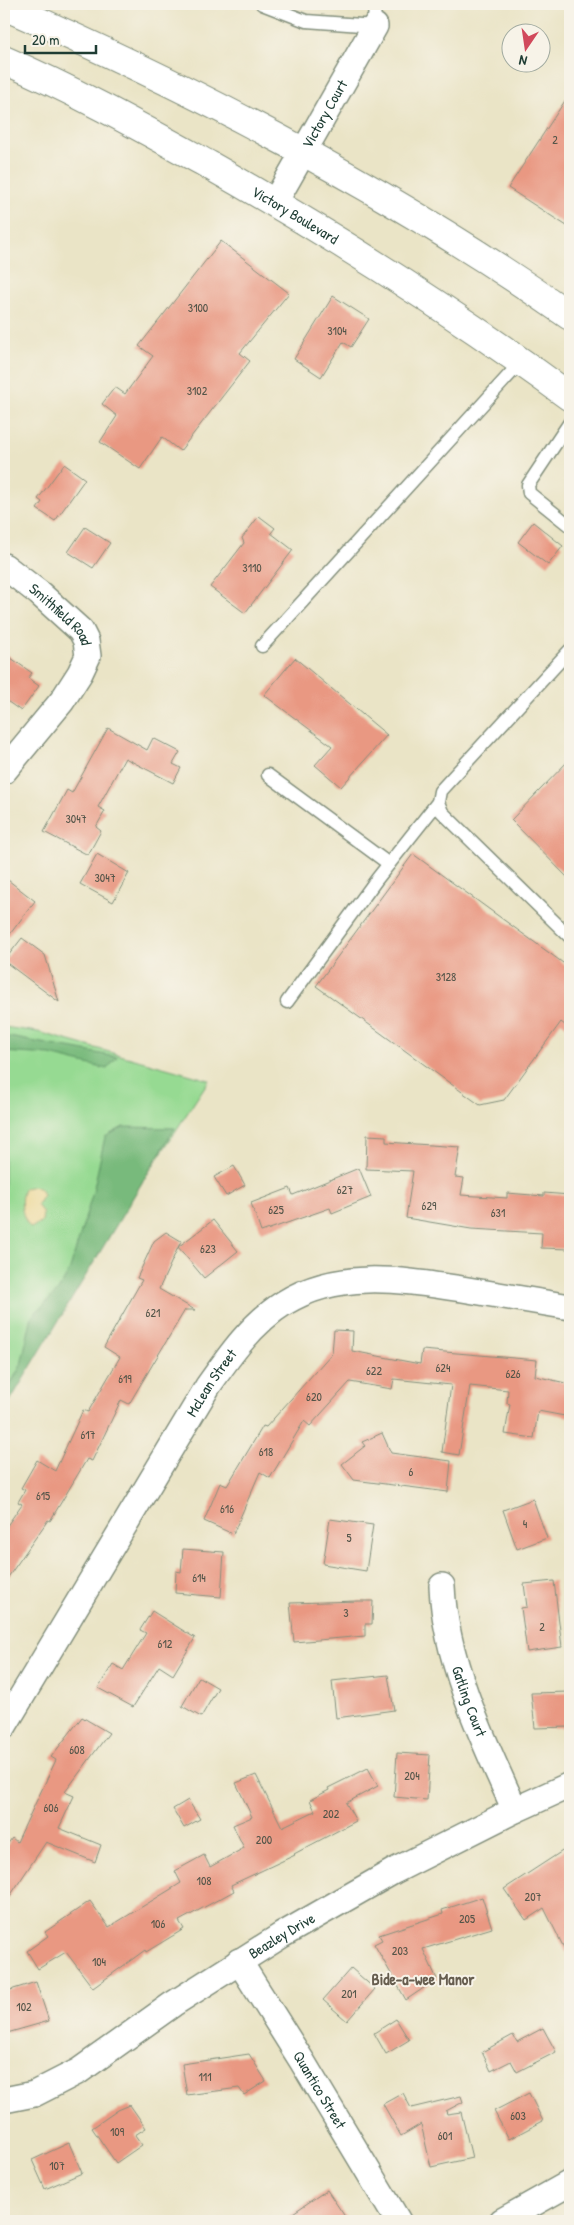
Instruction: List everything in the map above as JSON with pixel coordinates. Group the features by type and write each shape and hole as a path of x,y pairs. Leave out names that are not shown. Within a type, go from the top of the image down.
{"main road":[{"path":"4,6 102,49 304,151 431,225 512,276 570,316"},
{"name":"Victory Boulevard","path":"4,60 141,127 275,202 425,296 570,397"}],"street":[{"name":"Victory Court","path":"275,202 304,151 374,15"},
{"name":"Smithfield Road","path":"4,566 81,631 86,641 88,656 80,673 62,701 4,771"},
{"name":"McLean Street","path":"4,1726 208,1386 232,1352 260,1322 284,1303 311,1290 339,1282 367,1279 409,1281 570,1307"},
{"name":"Gatling Court","path":"442,1586 448,1635 458,1669 488,1751 515,1810"},
{"name":"Beazley Drive","path":"4,2100 34,2094 79,2071 173,2004 239,1961 394,1871 515,1810 570,1785"},
{"name":"Quantico Street","path":"239,1961 302,2061 398,2221"},
{"path":"502,2221 570,2183"}],"lane":[{"path":"262,4 306,21 374,15"},
{"path":"262,646 521,362"},
{"path":"570,422 528,484 528,493 570,526"},
{"path":"287,1002 389,864 438,802 440,791 570,650"},
{"path":"268,775 389,864"},
{"path":"438,802 442,812 570,937"}],"green space":[{"path":"4,1027 38,1032 209,1080 65,1300 4,1402"},
{"path":"4,1036 117,1057 107,1069 50,1055 4,1052"},
{"path":"123,1127 175,1128 4,1411 4,1396 21,1365 32,1316 58,1291 70,1269 93,1192 105,1137"}],"sand":[{"path":"34,1186 40,1189 43,1195 37,1205 43,1213 42,1221 31,1228 25,1220 21,1203 25,1188"}],"building":[{"path":"570,93 570,228 508,188"},
{"path":"221,241 289,293 240,353 250,361 180,451 162,437 140,469 100,442 117,416 102,404 115,387 125,394 153,356 139,346"},
{"path":"333,296 369,319 351,347 343,342 321,377 294,359"},
{"path":"64,464 85,479 55,521 37,509 42,502 38,499"},
{"path":"259,516 275,528 271,533 293,550 245,613 210,587 244,543 242,538"},
{"path":"533,522 563,546 548,565 518,542"},
{"path":"85,527 110,543 93,568 68,552"},
{"path":"4,653 32,673 28,678 39,686 21,711 4,699"},
{"path":"295,658 387,735 341,787 315,765 332,746 264,695"},
{"path":"108,728 147,750 153,738 180,752 173,764 181,768 173,783 125,758 98,807 105,811 96,827 101,831 88,855 44,832 67,790 72,793"},
{"path":"570,759 570,880 511,820"},
{"path":"97,854 129,873 113,902 80,884"},
{"path":"413,854 570,968 570,1029 561,1022 504,1100 480,1105 316,986"},
{"path":"4,877 35,901 4,942"},
{"path":"22,938 45,955 59,1002 4,961"},
{"path":"367,1135 386,1136 386,1142 460,1147 455,1177 464,1178 461,1195 507,1198 507,1193 544,1196 544,1193 570,1195 569,1249 541,1248 542,1233 471,1229 406,1218 413,1171 366,1169"},
{"path":"234,1166 245,1185 226,1196 214,1177"},
{"path":"359,1168 371,1197 332,1213 330,1208 261,1232 251,1203 290,1188 293,1195"},
{"path":"213,1220 238,1251 204,1278 178,1247"},
{"path":"166,1232 181,1241 159,1289 195,1310 185,1310 129,1404 121,1400 92,1461 87,1459 50,1521 48,1520 4,1583 4,1530 22,1504 18,1502 25,1490 21,1488 37,1460 55,1471 83,1410 88,1412 120,1357 104,1347 142,1280 137,1278 154,1241"},
{"path":"334,1330 353,1331 352,1351 420,1364 422,1350 537,1360 535,1376 570,1384 570,1417 538,1411 534,1438 505,1434 510,1404 507,1403 508,1390 470,1386 459,1455 442,1452 451,1385 394,1379 392,1389 350,1382 310,1426 304,1421 270,1478 260,1472 233,1534 204,1521 220,1483 227,1486 263,1426 266,1427 332,1353"},
{"path":"382,1433 391,1453 451,1461 448,1492 354,1480 342,1464 365,1446 362,1442"},
{"path":"533,1499 547,1538 517,1549 503,1510"},
{"path":"330,1519 373,1525 366,1571 323,1564"},
{"path":"183,1549 224,1552 221,1597 175,1593 176,1571 181,1572"},
{"path":"554,1581 562,1647 527,1652 521,1608 527,1607 524,1584"},
{"path":"373,1601 372,1624 365,1624 365,1636 294,1642 290,1603"},
{"path":"152,1611 195,1638 173,1675 159,1666 133,1707 98,1688 113,1664 123,1670 146,1633 140,1630"},
{"path":"388,1675 394,1710 336,1718 332,1681"},
{"path":"199,1677 218,1688 201,1717 182,1706"},
{"path":"570,1692 570,1727 535,1728 531,1693"},
{"path":"82,1717 109,1733 65,1792 74,1796 59,1828 101,1845 95,1862 46,1842 4,1905 4,1849 12,1838 17,1842 56,1760 51,1757"},
{"path":"397,1753 430,1755 427,1800 394,1797"},
{"path":"368,1768 378,1786 346,1803 356,1821 295,1855 231,1885 234,1891 179,1921 184,1929 146,1952 145,1950 93,1988 66,1952 38,1969 27,1951 48,1936 45,1932 90,1901 109,1927 181,1883 175,1871 204,1855 210,1867 244,1848 233,1825 252,1817 236,1783 256,1775 282,1827 315,1811 310,1800 329,1790 328,1788"},
{"path":"188,1800 200,1819 184,1828 173,1809"},
{"path":"570,1846 570,1960 544,1908 526,1920 504,1889"},
{"path":"482,1897 492,1928 423,1949 437,1979 406,2000 374,1944 382,1940 379,1935 443,1914 442,1910"},
{"path":"351,1968 375,1989 347,2021 323,2000"},
{"path":"36,1982 49,2021 7,2033 4,2023 4,1992"},
{"path":"396,2019 409,2040 386,2054 374,2033"},
{"path":"543,2028 556,2052 517,2072 511,2061 491,2071 482,2052 513,2035 517,2042"},
{"path":"249,2054 266,2081 244,2095 239,2088 187,2095 182,2064"},
{"path":"403,2093 411,2108 461,2096 463,2102 446,2111 447,2114 461,2112 472,2158 431,2167 421,2124 401,2136 383,2104"},
{"path":"529,2093 543,2121 509,2139 494,2111"},
{"path":"130,2105 146,2128 135,2135 142,2145 116,2163 92,2128 118,2110"},
{"path":"69,2143 82,2173 45,2189 32,2160"},
{"path":"327,2190 348,2221 281,2221"}],"district":[{"name":"Bide-a-wee Manor","path":"423,1979"}]}
